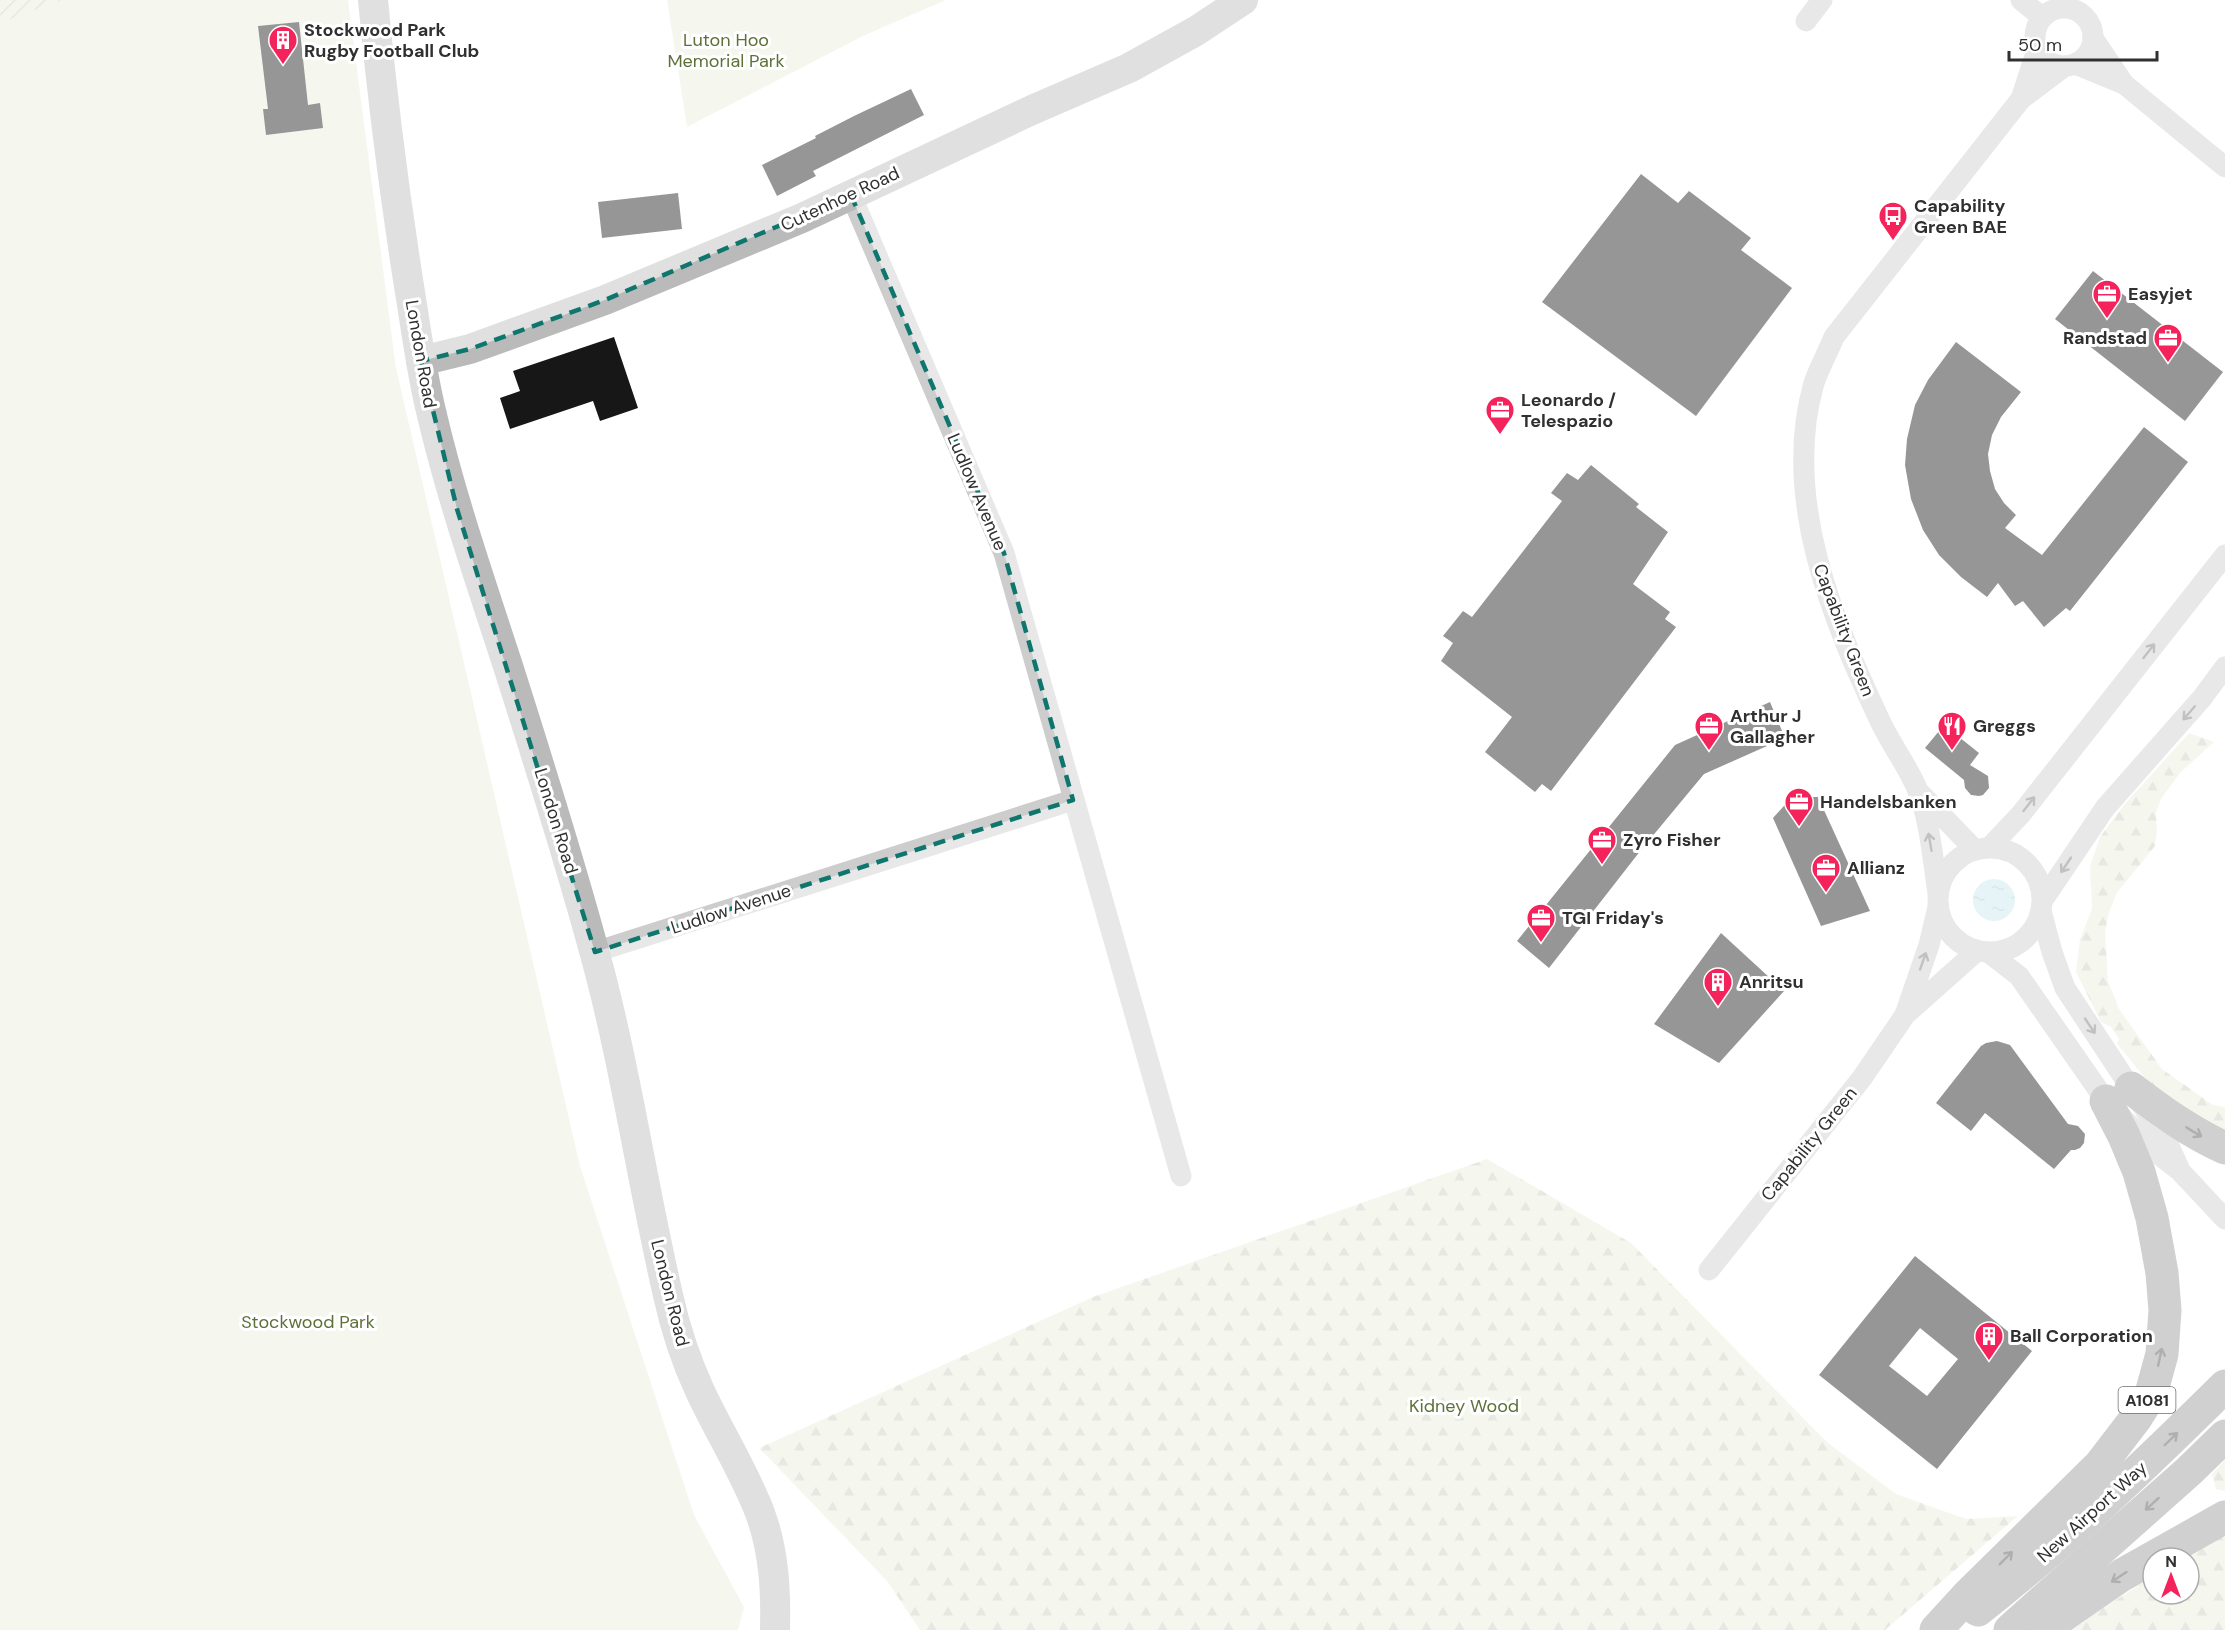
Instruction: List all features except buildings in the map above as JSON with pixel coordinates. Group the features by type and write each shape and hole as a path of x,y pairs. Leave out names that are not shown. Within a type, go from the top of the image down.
{"highway":[{"path":"2119,1094 2161,1111 2197,1135 2225,1148"},
{"name":"A1081","path":"1936,1630 1969,1594 2100,1465 2136,1418 2151,1394 2163,1343 2165,1310 2162,1273 2152,1218 2139,1172 2124,1136 2119,1094"},
{"name":"New Airport Way","path":"1953,1630 2019,1578 2164,1446 2225,1386"},
{"name":"New Airport Way","path":"2010,1630 2225,1436"},
{"path":"2042,1630 2122,1575 2225,1517"}],"street":[{"name":"London Road","path":"373,0 381,86 421,361 431,411 457,509 517,693 595,952 617,1043 669,1298 686,1356 700,1391 746,1481 760,1515 774,1570 775,1630"},
{"name":"Cutenhoe Road","path":"421,361 470,349 605,300 802,218 1032,110 1129,68 1196,31 1242,0"},
{"path":"1806,21 1822,0"},
{"path":"2020,0 2042,17"},
{"path":"2021,99 2037,50 2035,33 2042,17 2057,9 2074,10 2088,21 2093,38 2124,84 2225,167"},
{"path":"2021,99 2088,53 2093,38"},
{"path":"2037,50 2049,62 2070,65 2124,84"},
{"name":"Capability Green","path":"1938,900 1929,836 1918,791 1881,723 1820,575 1810,530 1804,440 1815,382 1834,337 2021,99"},
{"name":"Ludlow Avenue","path":"851,195 1004,553 1181,1176"},
{"path":"1905,1015 1929,945 1942,879 1950,866 1961,856 1982,848 2021,814 2225,555"},
{"path":"1905,1015 1982,952 2006,950 2022,941 2034,928 2042,905 2105,808 2202,698 2225,667"},
{"path":"1918,791 1982,848 2006,850 2021,857 2032,869 2040,884 2052,952 2065,988 2119,1094 2158,1154 2180,1171 2225,1219"},
{"name":"Ludlow Avenue","path":"595,952 1073,800"},
{"path":"1938,900 1947,930 1956,940 1982,952 2019,975 2119,1094 2169,1146 2180,1171"},
{"name":"Capability Green","path":"1709,1270 1863,1078 1905,1015"}],"highlighted area":[{"path":"851,195 1004,553 1073,800 595,952 457,509 421,361 470,349 605,300"}],"green space":[{"name":"Stockwood Park","path":"0,0 348,0 396,368 580,1166 694,1515 744,1607 738,1630 0,1630"},
{"path":"0,0 62,0 0,23"},
{"name":"Luton Hoo Memorial Park","path":"667,0 946,0 863,36 687,127"},
{"path":"2189,733 2214,742 2180,773 2161,799 2156,813 2155,846 2117,893 2109,912 2105,932 2108,981 2119,1009 2162,1069 2213,1105 2225,1107 2225,1130 2182,1112 2151,1085 2117,1044 2119,1039 2111,1027 2101,1022 2076,972 2080,939 2092,909 2090,866 2100,837 2124,805"},
{"name":"Kidney Wood","path":"1487,1159 1631,1243 1828,1443 1896,1494 1966,1519 2018,1516 1885,1630 920,1630 887,1581 759,1448 1093,1297"},
{"path":"2225,1460 2225,1491 2216,1489 2212,1474"},
{"path":"2225,1529 2225,1630 2069,1630 2141,1584 2141,1606 2201,1606 2201,1546 2199,1546"}],"water":[{"path":"1994,879 2009,885 2015,900 2009,915 1994,921 1979,915 1973,900 1979,885"}],"place":[{"name":"Stockwood Park Rugby Football Club","path":"283,66"},
{"name":"Capability Green BAE","path":"1893,242"},
{"name":"Easyjet","path":"2107,320"},
{"name":"Randstad","path":"2168,364"},
{"name":"Leonardo / Telespazio","path":"1500,436"},
{"name":"Arthur J Gallagher","path":"1709,752"},
{"name":"Greggs","path":"1952,752"},
{"name":"Handelsbanken","path":"1799,828"},
{"name":"Zyro Fisher","path":"1602,866"},
{"name":"Allianz","path":"1826,894"},
{"name":"TGI Friday's","path":"1541,944"},
{"name":"Anritsu","path":"1718,1008"},
{"name":"Ball Corporation","path":"1989,1362"}]}
